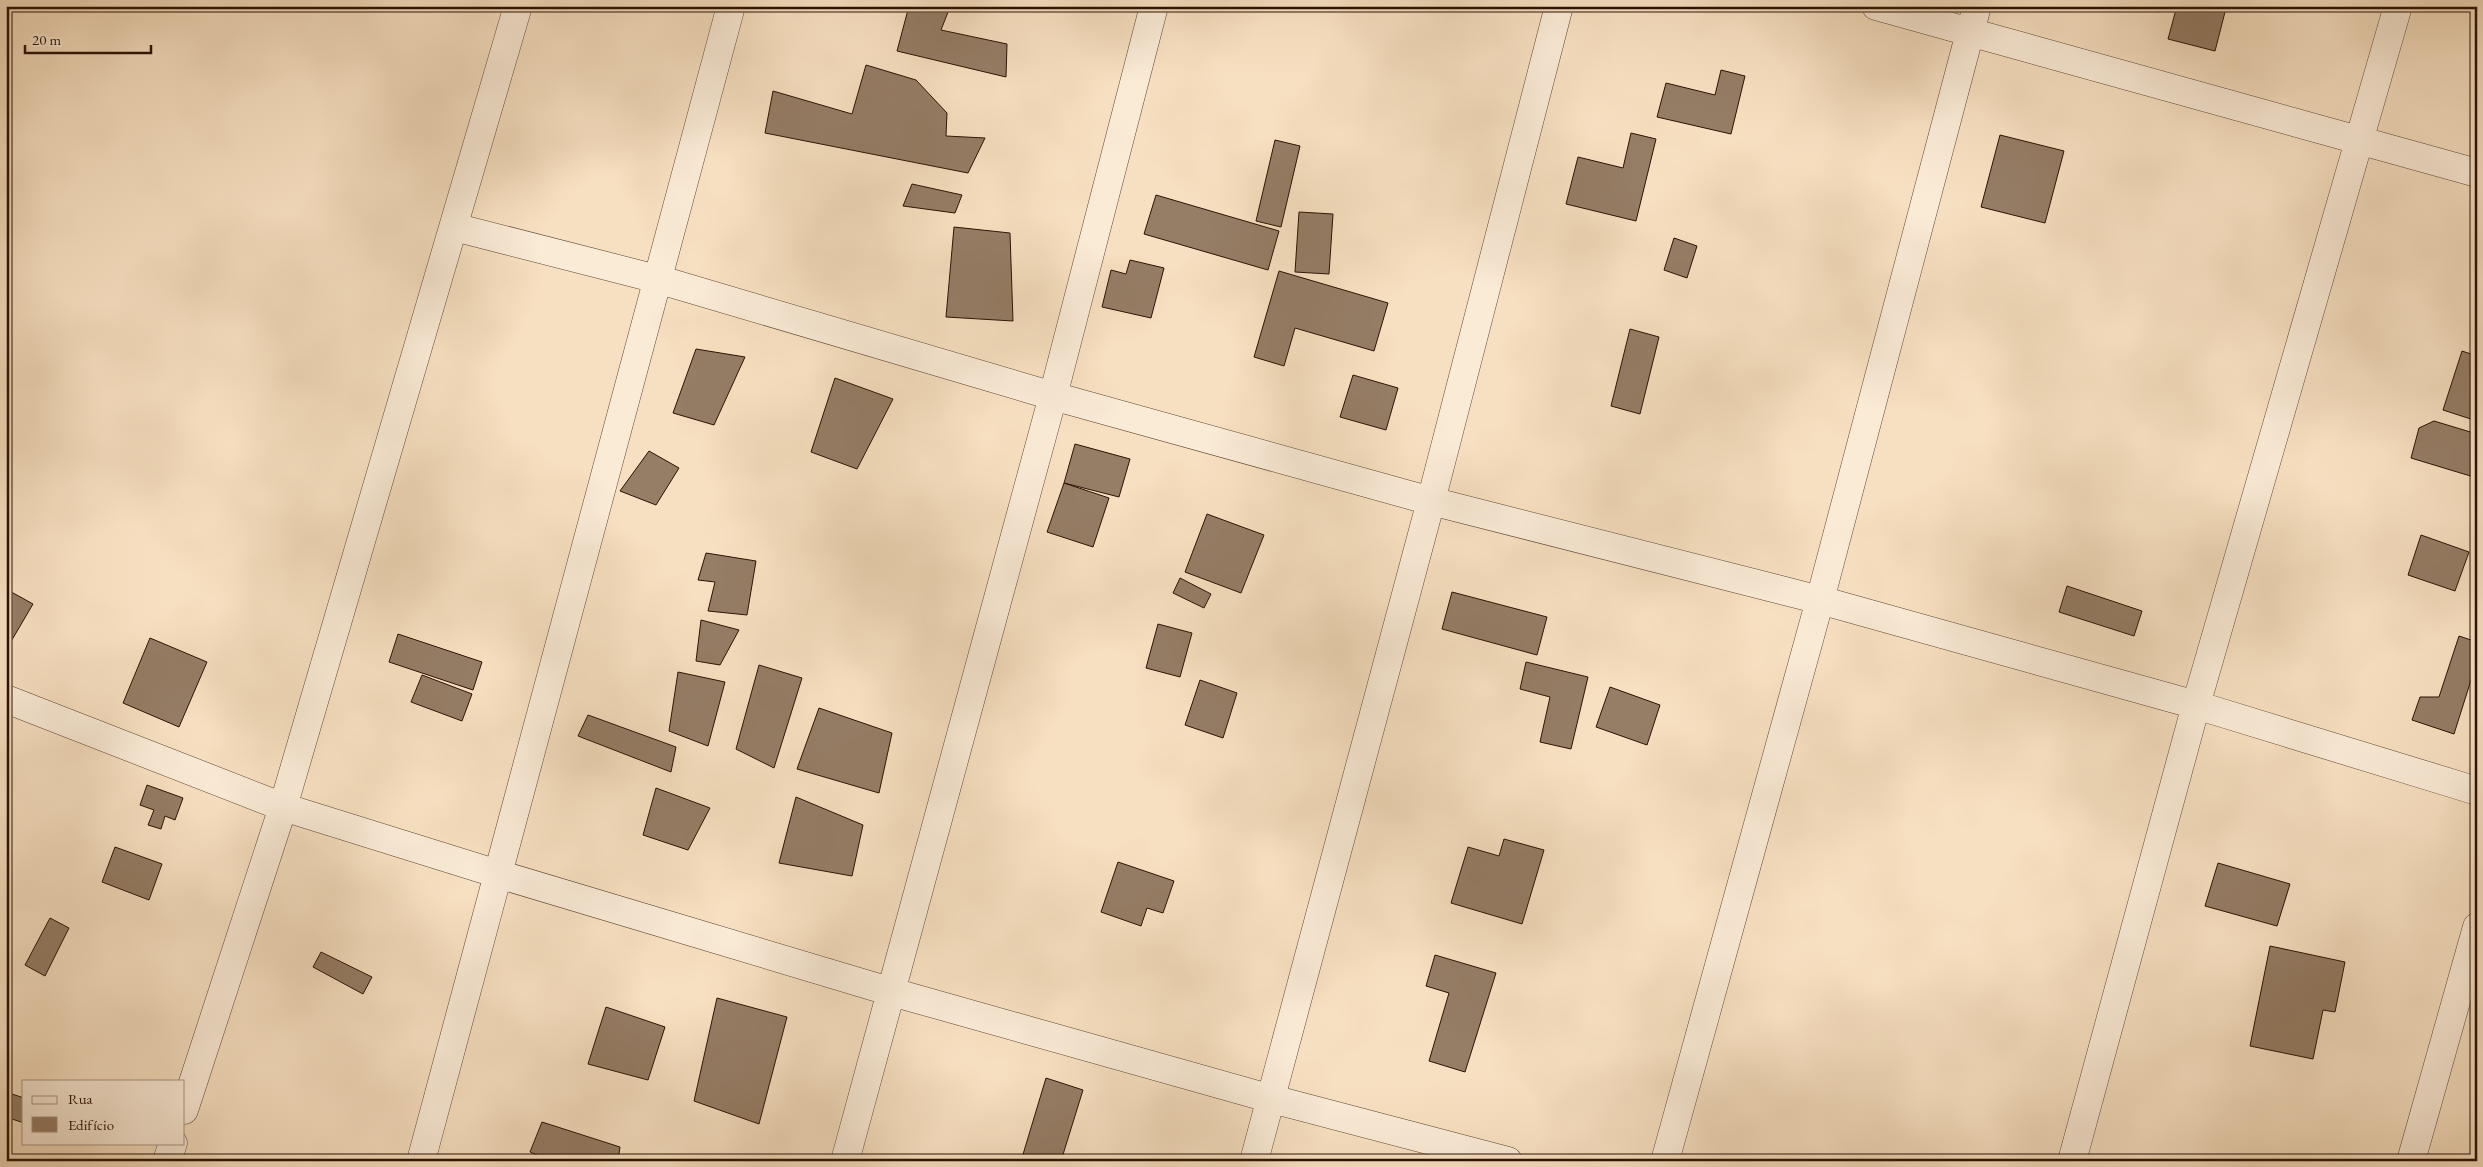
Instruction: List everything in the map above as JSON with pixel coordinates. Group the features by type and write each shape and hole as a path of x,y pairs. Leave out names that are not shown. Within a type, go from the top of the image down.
{"street":[{"path":"185,1107 283,807 518,6"},
{"path":"421,1161 731,6"},
{"path":"846,1161 1053,396 1154,6"},
{"path":"1254,1161 1431,501 1559,6"},
{"path":"1876,6 1974,19 2359,139 2477,173"},
{"path":"2072,1161 2196,706 2398,6"},
{"path":"1665,1161 1820,600 1974,19"},
{"path":"454,227 657,280 1053,396 1431,501 1820,600 2196,706 2477,791"},
{"path":"6,699 283,807 498,874 892,992 1272,1098 1508,1161"},
{"path":"2411,1161 2477,927"},
{"path":"167,1161 173,1144"}],"building":[{"path":"909,6 950,7 941,30 1007,44 1006,77 897,51"},
{"path":"2139,6 2161,6 2160,12"},
{"path":"2177,6 2202,6 2225,12 2215,51 2168,39"},
{"path":"866,65 916,80 947,113 946,136 985,138 968,173 765,133 773,91 852,114"},
{"path":"1721,70 1745,76 1731,134 1657,117 1666,83 1715,95"},
{"path":"1631,133 1656,139 1636,221 1566,204 1578,157 1623,168"},
{"path":"2000,135 2064,151 2045,223 1981,207"},
{"path":"1275,140 1300,146 1281,227 1256,221"},
{"path":"912,184 962,195 955,213 903,206"},
{"path":"1156,195 1279,231 1268,270 1144,234"},
{"path":"1299,212 1333,214 1329,274 1295,272"},
{"path":"954,227 1010,233 1013,321 946,317"},
{"path":"1674,238 1697,246 1687,278 1664,270"},
{"path":"1130,260 1164,268 1151,318 1102,307 1111,270 1126,274"},
{"path":"1279,271 1388,303 1374,351 1295,328 1284,366 1254,357"},
{"path":"1630,329 1659,337 1640,414 1611,406"},
{"path":"696,349 745,357 714,425 673,413"},
{"path":"2462,351 2477,356 2477,421 2443,410"},
{"path":"1353,375 1398,388 1386,430 1340,417"},
{"path":"835,378 893,399 857,469 811,452"},
{"path":"2434,421 2477,434 2477,478 2411,458 2419,428"},
{"path":"1075,444 1130,459 1119,497 1064,483"},
{"path":"649,451 679,468 656,505 620,491"},
{"path":"1064,483 1109,498 1093,547 1047,532"},
{"path":"1207,514 1264,535 1241,593 1185,572"},
{"path":"2421,535 2469,552 2455,591 2408,575"},
{"path":"706,553 756,561 747,615 708,611 715,582 698,580"},
{"path":"1180,578 1211,594 1204,608 1173,593"},
{"path":"2067,586 2142,611 2134,636 2059,612"},
{"path":"6,589 33,604 6,650"},
{"path":"1452,592 1547,617 1537,655 1442,629"},
{"path":"701,620 739,630 720,665 696,661"},
{"path":"1158,624 1192,633 1180,677 1146,668"},
{"path":"398,634 482,662 473,690 389,662"},
{"path":"2459,636 2477,642 2477,661 2454,734 2412,720 2420,697 2439,697"},
{"path":"150,638 207,662 179,727 123,703"},
{"path":"1526,662 1588,677 1571,749 1540,742 1550,697 1520,689"},
{"path":"759,665 802,678 774,768 736,749"},
{"path":"678,672 725,682 708,746 669,731"},
{"path":"422,675 472,694 462,721 411,702"},
{"path":"1200,680 1237,693 1223,738 1185,725"},
{"path":"1610,687 1660,705 1647,745 1596,727"},
{"path":"819,708 892,733 879,793 797,769"},
{"path":"588,715 676,747 671,772 578,736"},
{"path":"147,785 183,798 175,820 165,816 161,829 148,825 154,810 140,805"},
{"path":"656,788 710,808 688,850 643,835"},
{"path":"796,797 863,825 852,876 779,863"},
{"path":"1504,839 1544,850 1522,924 1451,903 1468,847 1499,856"},
{"path":"115,847 162,864 149,900 102,882"},
{"path":"1118,862 1174,881 1163,913 1147,908 1141,926 1101,912"},
{"path":"2218,863 2290,884 2277,926 2205,906"},
{"path":"50,918 69,928 45,976 25,965"},
{"path":"2270,946 2345,962 2335,1012 2323,1010 2313,1059 2250,1046"},
{"path":"321,952 372,977 363,994 313,967"},
{"path":"1435,955 1496,973 1465,1072 1429,1061 1449,993 1426,986"},
{"path":"717,998 787,1017 759,1124 694,1101"},
{"path":"606,1007 665,1027 648,1080 588,1064"},
{"path":"1046,1078 1083,1090 1061,1161 1021,1161"},
{"path":"6,1092 22,1097 22,1122 6,1117"},
{"path":"542,1122 620,1147 618,1161 551,1161 530,1152"}]}
